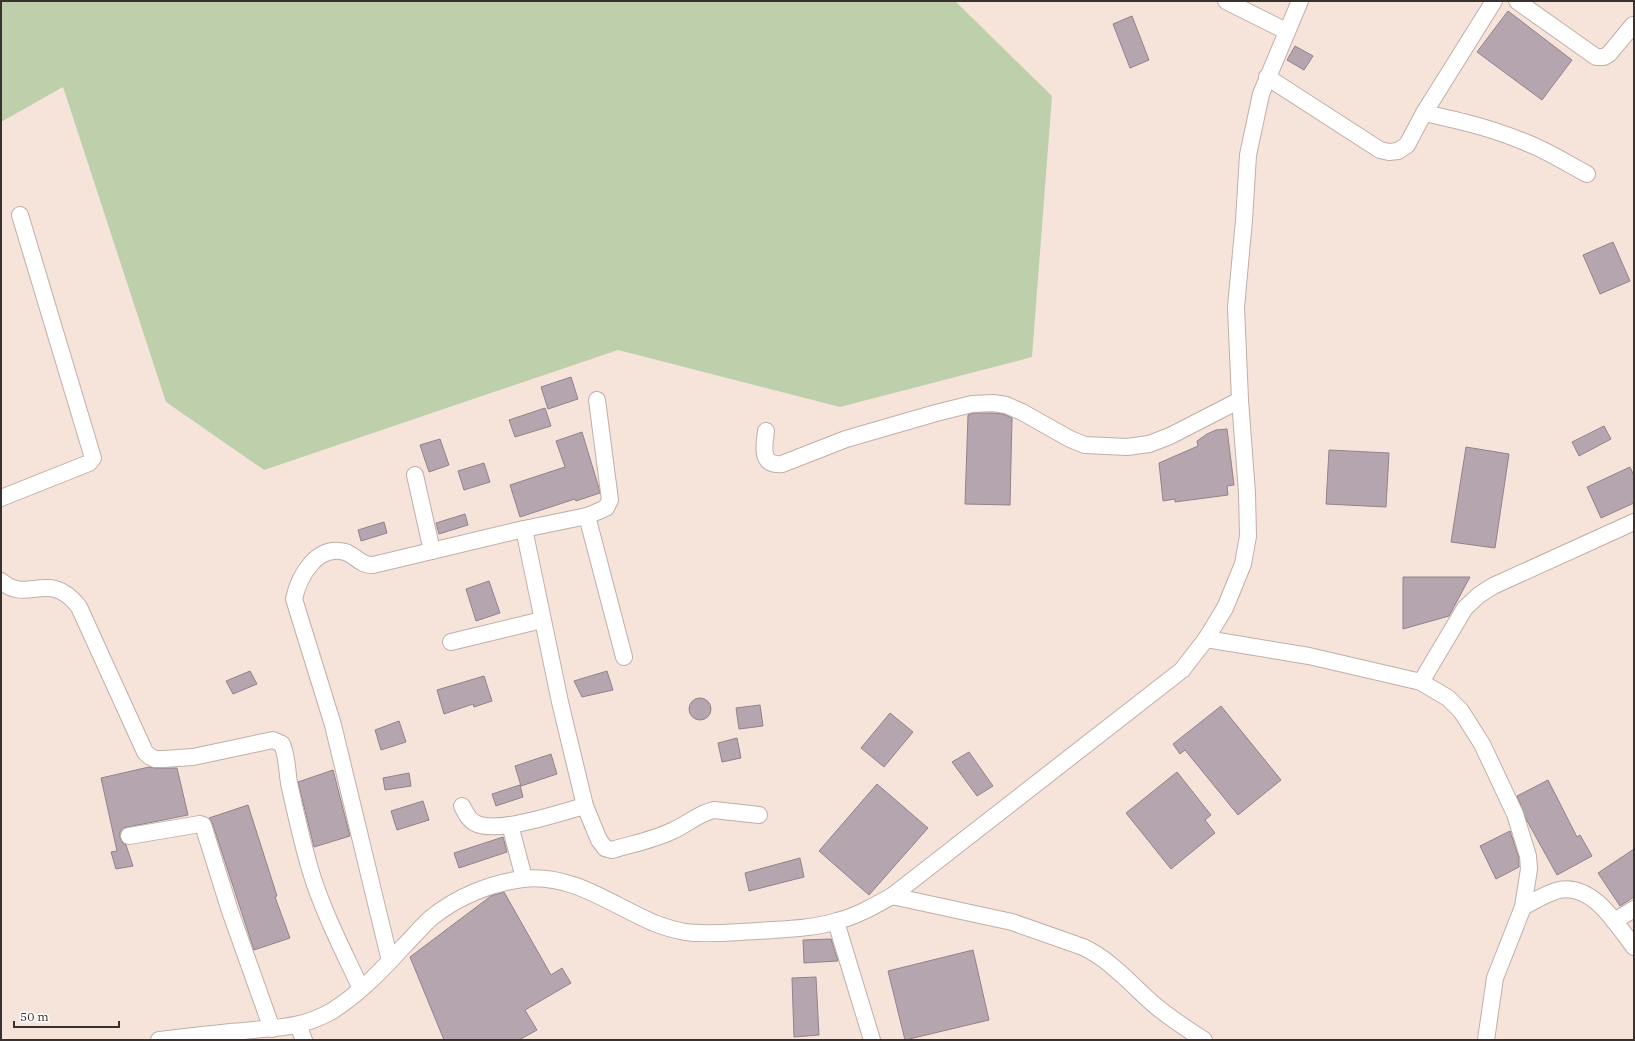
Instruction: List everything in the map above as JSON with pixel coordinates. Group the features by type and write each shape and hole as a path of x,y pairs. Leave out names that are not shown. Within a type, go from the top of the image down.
{"street":[{"path":"1226,1 1286,31"},
{"path":"159,1040 245,1030 272,1029 301,1033 316,1019 332,1010 361,989 433,917 480,889 502,882 524,878 544,878 570,884 655,923 684,932 732,932 804,928 836,922 871,908 892,896 1182,670 1206,640 1225,608 1243,564 1248,536 1247,493 1240,400 1236,307 1248,155 1261,94 1286,31 1300,1"},
{"path":"1267,77 1380,150 1389,152 1398,151 1406,145 1424,113 1494,1"},
{"path":"1517,1 1596,57 1604,57 1609,54 1633,25"},
{"path":"1424,113 1470,122 1490,128 1529,143 1587,174"},
{"path":"1,498 89,463 94,458 20,215"},
{"path":"390,961 332,725 294,599 297,588 306,571 316,557 325,552 346,552 370,565 587,516 606,508 610,500 597,400"},
{"path":"766,431 764,451 766,458 775,464 782,464 846,439 863,434 972,404 993,403 1006,405 1022,412 1070,439 1085,445 1127,447 1149,444 1170,436 1240,400"},
{"path":"415,475 432,551"},
{"path":"587,516 624,657"},
{"path":"1421,682 1465,608 1479,595 1493,586 1634,522"},
{"path":"524,529 560,702 585,806 599,840 605,848 612,850 660,836 685,825 707,812 714,810 758,815"},
{"path":"1,581 10,588 18,591 48,587 57,589 74,601 79,607 145,752 155,759 193,757 273,740 282,744 285,750 286,767 310,870 323,906 361,989"},
{"path":"451,642 542,620"},
{"path":"1206,640 1309,656 1421,682 1448,698 1461,711 1482,744 1514,814 1528,856 1529,869 1522,906 1495,978 1486,1040"},
{"path":"462,806 468,816 475,823 490,826 510,825 585,806"},
{"path":"128,836 200,824 203,825 230,911 272,1029"},
{"path":"510,825 524,878"},
{"path":"1522,906 1560,890 1573,890 1585,894 1597,901 1634,947"},
{"path":"892,896 1012,922 1093,951 1151,1002 1204,1040"},
{"path":"1614,921 1634,910"},
{"path":"836,922 872,1040"}],"green space":[{"path":"1,1 955,1 1052,96 1032,357 840,407 618,350 264,470 166,402 63,87 1,122"}],"building":[{"path":"1508,11 1572,60 1542,100 1477,52"},
{"path":"1132,16 1149,60 1130,68 1113,24"},
{"path":"1295,46 1313,56 1304,70 1287,60"},
{"path":"1613,242 1630,281 1600,294 1583,255"},
{"path":"571,377 578,399 548,409 541,387"},
{"path":"545,408 551,426 515,437 509,420"},
{"path":"973,413 1003,414 1012,418 1010,505 965,504 968,415"},
{"path":"1604,426 1611,439 1579,456 1572,442"},
{"path":"1227,429 1234,485 1227,486 1228,495 1175,502 1175,499 1163,501 1159,463 1198,446 1197,441 1207,434 1216,430"},
{"path":"582,432 600,493 576,501 575,499 520,517 510,485 565,467 556,441"},
{"path":"440,439 449,465 429,472 420,445"},
{"path":"1466,447 1509,454 1495,548 1451,542"},
{"path":"1329,450 1389,453 1386,507 1326,504"},
{"path":"484,463 490,482 464,490 458,471"},
{"path":"1630,467 1634,476 1634,503 1601,518 1587,487"},
{"path":"465,514 468,525 439,534 436,523"},
{"path":"384,522 387,533 361,541 358,530"},
{"path":"1403,577 1470,577 1449,616 1403,629"},
{"path":"489,581 500,613 476,621 466,589"},
{"path":"250,671 257,684 233,694 226,681"},
{"path":"607,671 613,690 582,697 574,681"},
{"path":"484,676 492,701 474,707 473,704 444,714 437,690"},
{"path":"696,698 704,698 711,705 711,713 704,720 696,720 689,713 689,705"},
{"path":"760,705 763,726 739,729 736,708"},
{"path":"1221,706 1281,780 1238,815 1185,750 1180,754 1173,744"},
{"path":"890,713 913,732 884,767 861,748"},
{"path":"399,721 406,742 381,750 375,730"},
{"path":"737,738 741,758 722,762 718,743"},
{"path":"969,752 993,786 977,796 952,762"},
{"path":"551,754 557,774 521,786 515,766"},
{"path":"149,767 177,768 188,815 123,828 120,832 120,838 126,845 133,866 116,869 111,852 117,851 101,778"},
{"path":"333,770 350,836 314,847 298,782"},
{"path":"1177,772 1211,815 1205,820 1215,833 1171,869 1126,813"},
{"path":"409,773 411,786 385,790 383,778"},
{"path":"1548,780 1577,837 1580,835 1592,856 1557,875 1526,819 1517,796"},
{"path":"877,784 928,828 869,895 819,851"},
{"path":"520,785 523,797 496,806 492,794"},
{"path":"423,801 429,820 397,830 391,811"},
{"path":"248,805 277,896 275,897 290,938 254,950 212,822 209,818"},
{"path":"1510,831 1519,858 1519,867 1496,879 1480,846"},
{"path":"503,837 507,852 459,868 454,853"},
{"path":"1634,849 1634,897 1620,906 1598,873"},
{"path":"800,858 804,877 749,891 745,873"},
{"path":"504,892 551,975 562,968 571,983 525,1010 537,1030 519,1040 444,1040 410,957 491,896"},
{"path":"831,939 838,961 804,963 803,940"},
{"path":"973,950 989,1020 905,1040 888,971"},
{"path":"816,977 819,1035 794,1037 792,978"}]}
